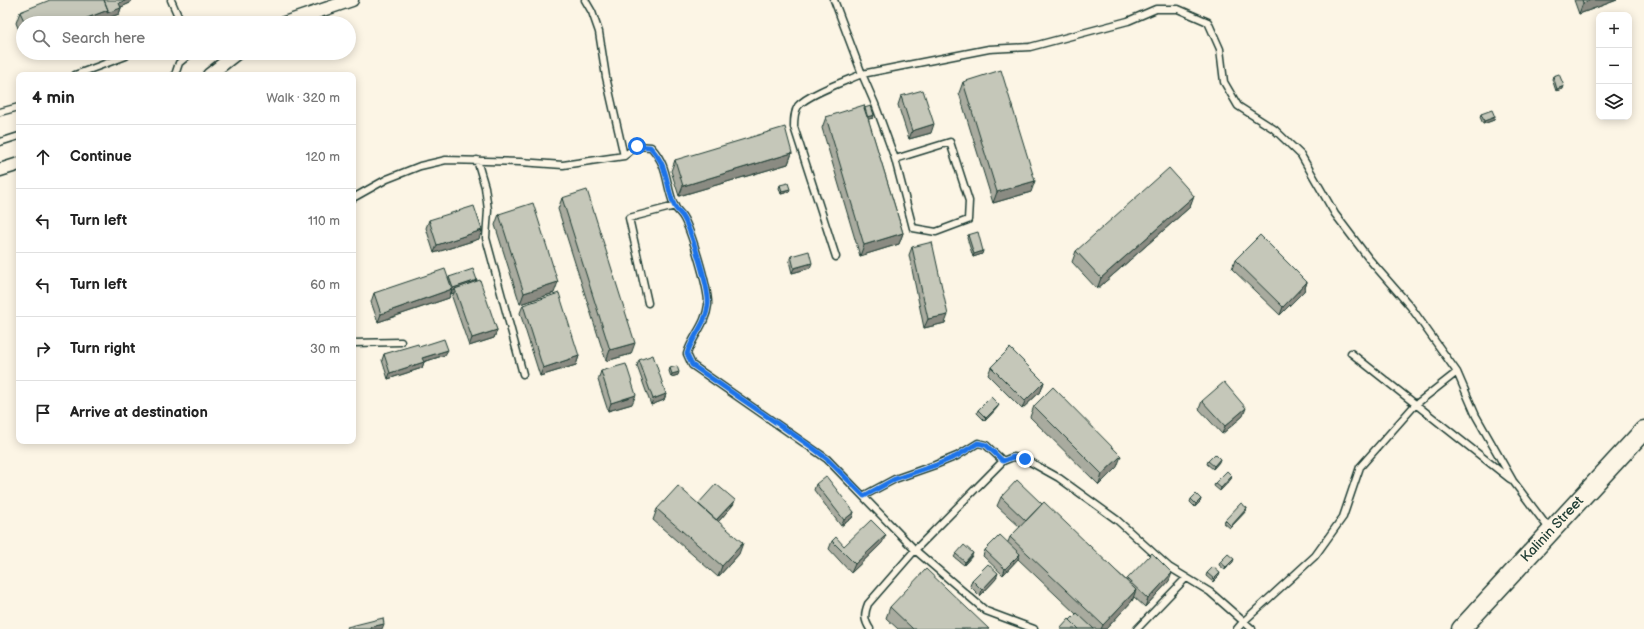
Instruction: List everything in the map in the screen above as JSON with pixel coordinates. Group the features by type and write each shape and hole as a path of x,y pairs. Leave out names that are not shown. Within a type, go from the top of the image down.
{"main road":[{"name":"Kalinin Street","path":"1460,629 1644,430"}],"street":[{"path":"305,16 352,0"},
{"path":"213,72 228,60"},
{"path":"0,170 16,165"}],"lane":[{"path":"171,0 178,16"},
{"path":"585,0 592,12 599,32 606,77 624,156"},
{"path":"834,0 895,159 913,228 936,232 968,220 969,201 950,142 895,159"},
{"path":"836,257 794,127 794,117 798,107 805,99 862,74 989,49 1030,47 1128,21 1156,9 1178,9 1208,22 1220,49 1224,82 1238,106 1274,129 1301,155 1335,214 1369,258 1410,306 1457,372 1476,416 1513,482 1551,531"},
{"path":"83,72 115,60"},
{"path":"176,72 179,63 183,60"},
{"path":"0,112 16,108"},
{"path":"0,142 16,137"},
{"path":"356,196 387,179 420,166 446,160 477,160 563,165 624,156 637,146 650,147 662,162 675,206 684,218 707,288 708,302 706,316 689,349 687,354 688,360 692,365 827,459 916,550 986,611 1034,629"},
{"path":"477,160 485,187 488,210 486,238 523,374"},
{"path":"648,302 629,218 675,206"},
{"path":"356,343 401,342"},
{"path":"1351,353 1513,482"},
{"path":"1237,629 1315,556 1343,517 1360,467 1416,406 1457,372"},
{"path":"864,496 895,479 957,456 978,443 986,445 1003,461"},
{"path":"870,629 866,623 864,614 868,604 916,550 1003,461 1013,457 1025,459 1059,478 1117,520 1169,567 1210,592 1252,629"},
{"path":"1137,629 1186,578"}],"building":[{"path":"50,0 104,0 108,10 92,16 22,16 20,12"},
{"path":"104,0 127,0 119,3 121,8 107,13 108,10"},
{"path":"1582,0 1591,0 1583,3"},
{"path":"1001,70 1035,181 997,192 963,82"},
{"path":"1559,74 1564,86 1557,89 1553,76"},
{"path":"923,90 934,124 912,131 901,96"},
{"path":"864,105 903,233 864,245 826,117"},
{"path":"871,106 874,115 867,117 864,108"},
{"path":"1492,110 1495,117 1484,121 1481,114"},
{"path":"785,127 792,153 683,186 675,160"},
{"path":"1169,168 1194,196 1101,278 1076,251"},
{"path":"788,183 790,189 782,191 780,185"},
{"path":"587,190 635,343 610,350 562,198"},
{"path":"533,203 558,282 524,293 499,214"},
{"path":"474,206 482,230 437,245 429,220"},
{"path":"978,232 983,251 974,254 968,235"},
{"path":"1260,235 1307,282 1283,307 1235,260"},
{"path":"932,242 948,315 928,319 912,247"},
{"path":"809,251 812,263 794,268 791,256"},
{"path":"445,269 452,289 381,314 374,293"},
{"path":"473,269 477,280 453,288 449,277"},
{"path":"480,280 497,330 472,338 455,289"},
{"path":"559,293 579,356 543,368 523,305"},
{"path":"444,339 448,350 422,358 424,362 390,373 384,354 418,344 419,347"},
{"path":"1010,348 1044,382 1025,401 991,367"},
{"path":"653,355 666,394 653,399 639,360"},
{"path":"626,364 636,395 611,403 601,371"},
{"path":"677,366 679,372 672,374 670,368"},
{"path":"1224,382 1246,408 1225,426 1202,401"},
{"path":"1053,387 1121,456 1102,474 1034,406"},
{"path":"991,397 999,405 986,418 978,410"},
{"path":"1215,454 1220,459 1214,466 1208,461"},
{"path":"1227,471 1232,476 1221,488 1215,483"},
{"path":"826,476 854,512 844,520 816,484"},
{"path":"1017,480 1042,504 1026,521 1001,497"},
{"path":"716,484 735,500 716,520 698,504"},
{"path":"678,486 743,543 722,566 657,509"},
{"path":"1196,494 1201,499 1196,504 1191,499"},
{"path":"1044,502 1136,590 1103,625 1010,537"},
{"path":"1241,503 1247,508 1231,526 1225,520"},
{"path":"871,520 886,535 855,564 832,541 836,537 844,546"},
{"path":"1000,535 1020,554 1005,569 985,550"},
{"path":"964,545 973,553 965,562 956,554"},
{"path":"1152,553 1172,573 1148,599 1127,579"},
{"path":"1228,554 1234,559 1226,567 1220,562"},
{"path":"988,564 998,573 982,590 972,580"},
{"path":"1213,567 1220,573 1214,579 1207,573"},
{"path":"926,569 989,629 913,629 890,607"},
{"path":"1077,613 1094,629 1079,629 1070,620"},
{"path":"383,618 384,624 371,627 371,629 348,629 347,627"},
{"path":"1069,619 1079,629 1060,629"}],"route":[{"path":"637,146 650,147 658,155 662,162 675,206 684,218 707,288 708,302 706,316 687,354 688,360 692,365 813,448 827,459 864,496 895,479 957,456 978,443 983,443 986,445 1003,461 1013,457 1025,459"}]}
